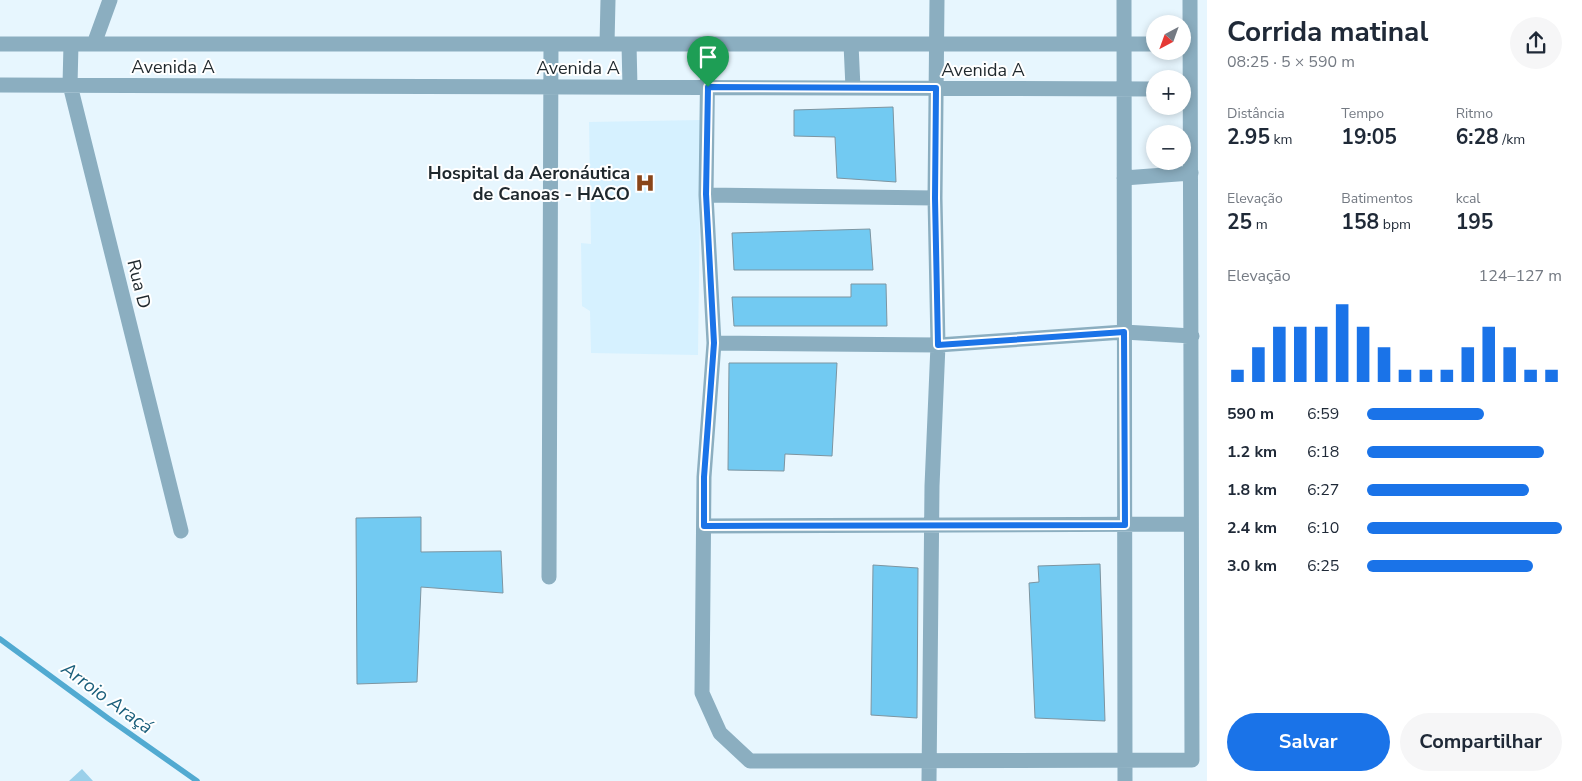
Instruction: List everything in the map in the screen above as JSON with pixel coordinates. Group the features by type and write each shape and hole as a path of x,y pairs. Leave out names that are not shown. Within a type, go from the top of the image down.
{"street":[{"path":"94,44 110,0"},
{"path":"607,44 608,0"},
{"path":"930,781 932,526 938,345 935,198 937,0"},
{"path":"1124,0 1125,781"},
{"path":"1189,15 1190,0"},
{"name":"Avenida A","path":"0,44 1146,44"},
{"name":"Rua D","path":"71,44 70,85 181,531"},
{"path":"549,577 550,44"},
{"path":"629,44 630,87"},
{"path":"708,44 706,194 714,343 704,477 702,693 720,733 750,761 1192,760 1192,336 1191,173 1188,115"},
{"path":"851,44 853,88"},
{"name":"Avenida A","path":"0,85 1146,89"},
{"path":"1124,178 1191,173"},
{"path":"706,194 935,198"},
{"path":"714,343 938,345 1124,332 1192,336"},
{"path":"704,526 1192,524"}],"shaded area":[{"name":"Hospital da Aeronáutica de Canoas - HACO","path":"701,120 698,355 591,353 590,311 582,306 581,243 591,244 589,122"},
{"path":"82,769 93,781 69,781"}],"building":[{"path":"893,107 896,182 837,178 835,137 794,136 794,110"},
{"path":"870,229 873,270 734,270 732,233"},
{"path":"851,284 886,284 887,326 734,326 732,297 851,297"},
{"path":"729,363 837,363 832,456 785,454 784,471 728,470"},
{"path":"421,517 421,552 501,551 503,593 421,587 417,682 357,684 356,518"},
{"path":"1100,564 1105,721 1035,718 1029,583 1039,582 1038,566"},
{"path":"873,565 918,568 917,718 871,715"}],"waterway":[{"name":"Arroio Araçá","path":"0,639 197,781"}],"place":[{"name":"Hospital da Aeronáutica de Canoas - HACO","path":"645,183"}],"route":[{"path":"708,87 936,88 935,198 938,345 1124,332 1125,525 704,526 704,477 714,343 706,194 708,87"}]}
